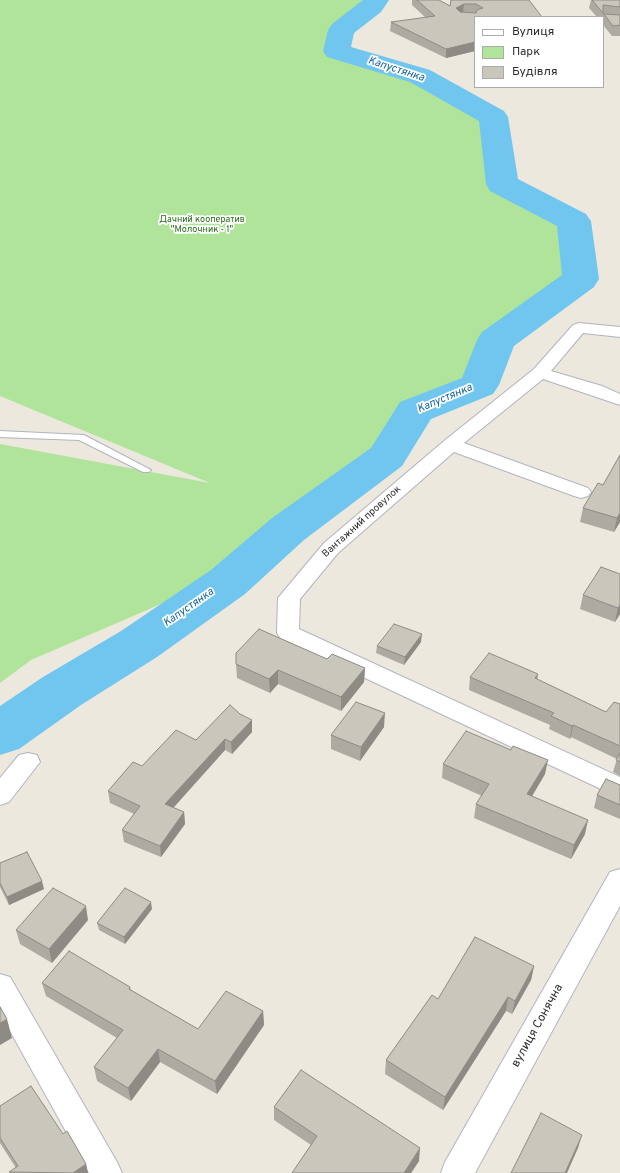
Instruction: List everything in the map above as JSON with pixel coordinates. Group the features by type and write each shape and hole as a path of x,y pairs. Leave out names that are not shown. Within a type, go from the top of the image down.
{"street":[{"name":"Вантажний провулок","path":"620,332 579,328 540,373 451,445 331,548 289,598 288,633 620,788"},
{"path":"540,373 596,390 620,400"},
{"path":"451,445 581,492"},
{"path":"0,796 28,762"},
{"name":"вулиця Сонячна","path":"457,1173 620,880"},
{"path":"0,986 106,1173"}],"lane":[{"path":"0,434 82,437 146,470"}],"green space":[{"name":"Дачний кооператив \"Молочник - 1\"","path":"0,0 363,0 349,16 332,28 324,52 406,77 478,113 494,188 557,221 567,276 484,334 464,381 400,404 371,455 305,495 212,582 31,660 0,683 0,444 210,483 0,396"}],"building":[{"path":"417,0 439,0 450,6 451,0 529,0 541,16 474,16 474,42 446,49 391,22 435,16","holes":["464,4 476,4 483,8 477,10 476,13 460,12 456,8"]},
{"path":"592,0 620,0 620,7 603,5 603,13"},
{"path":"604,14 620,15 620,25 613,26"},
{"path":"620,455 620,513 617,518 583,508 598,483 603,485"},
{"path":"601,567 620,574 620,605 618,608 583,595"},
{"path":"394,624 422,634 405,657 377,646"},
{"path":"259,629 327,659 332,654 365,668 341,697 278,670 269,679 236,664 236,653"},
{"path":"489,653 538,674 535,678 606,712 614,702 620,704 620,746 551,716 554,713 470,677"},
{"path":"356,702 385,713 361,747 331,735"},
{"path":"230,705 240,714 252,720 231,742 225,739 165,804 184,812 160,846 122,830 140,806 108,791 133,762 142,766 176,730 196,740"},
{"path":"466,731 511,750 513,746 548,760 527,794 588,820 574,845 476,804 489,784 443,764"},
{"path":"620,753 620,762 616,760"},
{"path":"606,779 620,785 620,805 597,795"},
{"path":"27,852 42,881 7,897 0,883 0,863"},
{"path":"53,888 86,906 49,949 16,930"},
{"path":"125,888 151,902 124,937 97,923"},
{"path":"475,937 534,966 515,1001 508,997 445,1097 386,1060 432,995 438,999"},
{"path":"69,951 130,987 129,989 198,1029 226,991 263,1011 215,1081 158,1049 128,1088 94,1067 123,1030 42,983"},
{"path":"0,1007 7,1019 0,1023"},
{"path":"301,1070 420,1148 404,1173 292,1173 317,1136 274,1107"},
{"path":"31,1086 63,1134 67,1131 86,1164 73,1173 9,1172 18,1166 0,1138 0,1106"},
{"path":"541,1113 582,1135 565,1173 511,1173"}],"waterway":[{"name":"Капустянка","path":"0,734 62,691 139,644 228,582 288,529 387,457 415,411 479,385 496,340 581,279 574,221 502,184 493,117 420,76 337,51 341,30 372,7 376,0"}]}
